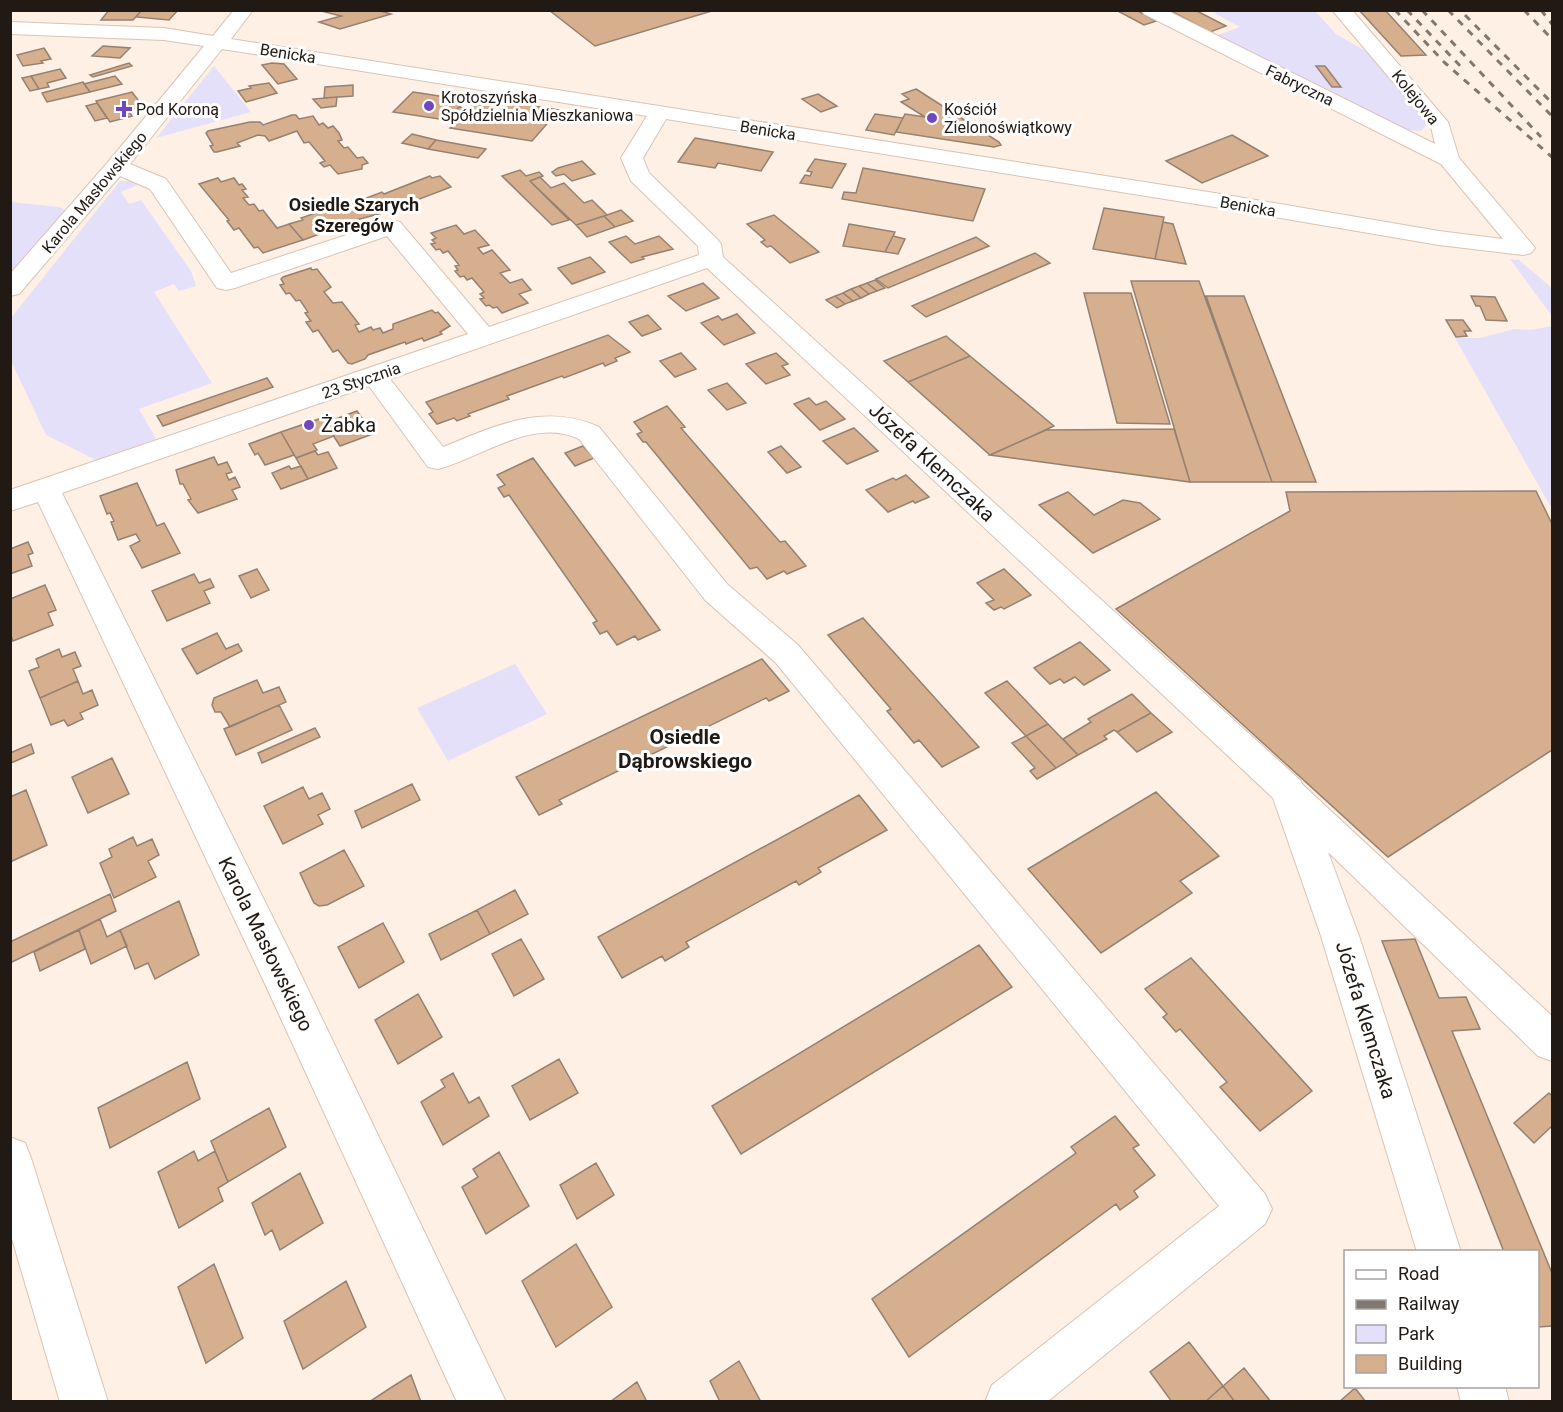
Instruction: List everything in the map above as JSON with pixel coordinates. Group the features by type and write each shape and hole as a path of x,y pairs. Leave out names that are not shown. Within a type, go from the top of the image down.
{"street":[{"name":"Karola Masłowskiego","path":"10,289 117,166 244,10"},
{"name":"Fabryczna","path":"1151,10 1449,159"},
{"name":"Kolejowa","path":"1341,10 1441,126 1449,159 1523,248"},
{"name":"Benicka","path":"10,28 164,34 1221,201 1439,238 1523,248"},
{"name":"Józefa Klemczaka","path":"658,113 632,158 639,176 709,244 711,259 1288,790 1552,1042"},
{"path":"117,166 158,184 226,283 392,227 484,338"},
{"name":"23 Stycznia","path":"10,501 711,259"},
{"path":"374,375 438,460 540,424 562,422 579,426 589,433 716,592 787,654 1250,1209 1009,1401"},
{"name":"Karola Masłowskiego","path":"46,489 279,970 482,1401"},
{"name":"Józefa Klemczaka","path":"1288,790 1340,936 1439,1250"},
{"path":"10,1158 84,1401"}],"green space":[{"path":"1222,10 1315,11 1336,34 1369,53 1428,123 1421,131 1399,129 1215,36 1240,27 1214,13"},
{"path":"214,66 251,112 156,138"},
{"path":"120,181 140,184 121,192 129,204 141,200 191,271 196,286 179,291 174,284 154,292 212,383 139,409 156,439 96,460 46,435 11,361 11,318"},
{"path":"11,202 59,207 65,210 11,274"},
{"path":"1510,259 1519,260 1552,288 1552,316"},
{"path":"1552,326 1552,509 1455,338 1480,338 1514,329 1531,330"},
{"path":"515,664 547,714 448,761 417,708"}],"building":[{"path":"109,10 142,10 133,20 101,20"},
{"path":"142,10 178,10 169,20 136,17"},
{"path":"377,10 391,14 340,29 319,22 341,16 325,12"},
{"path":"549,10 715,10 595,46"},
{"path":"1116,10 1136,10 1156,21 1144,25"},
{"path":"1169,10 1195,10 1226,26 1210,32"},
{"path":"1359,10 1385,10 1426,55 1401,56"},
{"path":"103,46 130,48 120,58 92,56"},
{"path":"44,48 51,59 41,61 43,63 23,66 17,55"},
{"path":"129,63 132,66 93,77 90,75"},
{"path":"284,64 297,79 278,84 262,65"},
{"path":"1316,66 1325,66 1341,87 1332,87"},
{"path":"60,69 66,78 47,83 49,87 39,89 31,76"},
{"path":"31,76 39,89 30,91 22,78"},
{"path":"115,76 122,84 90,92 84,84"},
{"path":"83,82 90,92 47,102 42,93"},
{"path":"269,83 277,93 246,102 238,91 251,88 249,86"},
{"path":"353,85 353,96 324,98 325,87"},
{"name":"Kościół Zielonoświątkowy","path":"916,89 1001,145 994,147 896,132 905,114 925,117 901,102 909,99 902,94"},
{"path":"132,92 141,104 128,110 132,116 110,122 96,101"},
{"name":"Krotoszyńska Spółdzielnia Mieszkaniowa","path":"413,92 466,100 446,120 393,112"},
{"path":"818,94 837,106 821,112 802,99"},
{"path":"337,97 336,106 321,108 313,99"},
{"path":"479,97 559,110 532,141 450,128 464,113 454,112 459,107 468,109"},
{"path":"97,103 107,118 95,121 86,106"},
{"path":"875,114 903,118 894,135 866,130"},
{"path":"296,115 299,119 313,116 319,125 323,123 328,128 333,126 342,140 338,141 344,148 348,147 357,158 363,157 368,163 362,165 362,169 338,174 330,165 324,167 320,163 325,161 309,142 304,143 297,131 269,141 265,136 258,135 237,143 240,146 217,152 214,152 210,146 213,145 206,133 250,122 260,122 263,125"},
{"path":"412,134 436,140 428,149 402,143"},
{"path":"1232,135 1268,156 1202,183 1166,161"},
{"path":"695,138 773,152 761,171 718,163 715,168 678,162"},
{"path":"436,140 486,149 478,158 428,149"},
{"path":"815,159 846,164 832,188 800,183 805,175 810,176 812,172 807,171"},
{"path":"582,161 595,174 572,181 564,174 556,176 552,172 558,168"},
{"path":"863,168 985,189 973,221 842,199 844,192 856,193"},
{"path":"520,170 526,176 539,172 543,176 530,181 569,220 552,225 502,176"},
{"path":"430,176 432,178 440,176 451,187 404,205 402,203 380,210 382,213 330,227 333,229 303,240 289,224 333,207 335,210 382,192 384,194"},
{"path":"540,177 551,188 564,183 584,203 592,200 607,215 576,225 530,181"},
{"path":"218,178 221,182 234,178 246,189 242,190 248,197 243,198 249,205 254,204 259,211 263,210 277,228 289,224 303,240 263,253 258,247 254,248 239,228 234,230 227,221 229,220 199,184"},
{"path":"1104,208 1164,217 1155,259 1093,249"},
{"path":"621,210 633,221 615,227 604,216"},
{"path":"774,215 819,252 790,263 771,246 767,247 761,242 765,240 747,224"},
{"path":"604,216 615,227 587,237 576,225"},
{"path":"1163,222 1173,224 1186,264 1155,259"},
{"path":"849,224 895,232 885,252 843,246"},
{"path":"456,225 464,234 475,230 489,245 478,248 483,254 492,250 510,270 500,273 510,283 522,279 531,290 519,294 528,303 502,313 497,307 486,306 480,299 484,298 480,294 484,292 472,278 467,280 464,276 460,277 455,271 458,270 455,266 459,265 448,251 443,253 431,244 435,243 432,240 436,238 431,233"},
{"path":"626,236 635,244 659,236 673,249 642,257 644,259 631,263 609,242"},
{"path":"893,236 905,239 898,254 885,252"},
{"path":"976,237 989,246 888,288 876,279"},
{"path":"1035,253 1050,263 926,317 912,306"},
{"path":"590,257 605,272 572,284 558,268"},
{"path":"311,268 312,270 317,269 331,287 324,292 333,303 342,302 359,324 355,325 359,332 371,327 373,330 380,328 383,333 393,329 393,324 432,310 435,313 438,312 450,326 440,332 442,334 424,341 422,338 406,344 405,342 368,355 365,359 352,364 348,363 338,350 333,352 318,330 313,332 306,322 311,321 305,313 308,312 300,300 296,301 290,293 286,294 280,285 284,284 281,279 283,277"},
{"path":"875,280 885,288 877,291 867,283"},
{"path":"1131,281 1199,281 1272,482 1190,482"},
{"path":"703,283 719,298 686,311 668,296"},
{"path":"867,283 877,291 869,294 859,286"},
{"path":"859,286 869,294 861,298 851,289"},
{"path":"851,289 861,298 853,301 843,293"},
{"path":"843,293 853,301 845,304 835,296"},
{"path":"1084,293 1131,293 1170,424 1117,423"},
{"path":"835,296 845,304 837,308 826,300"},
{"path":"1206,296 1244,296 1316,482 1272,482"},
{"path":"1471,296 1495,297 1507,321 1486,320 1480,306 1476,306"},
{"path":"737,314 755,333 724,345 701,323 718,316 722,320"},
{"path":"648,315 661,329 642,336 629,322"},
{"path":"1446,320 1463,320 1471,331 1464,331 1467,336 1456,337"},
{"path":"608,335 630,352 615,358 617,361 605,366 603,363 507,396 509,399 468,414 470,416 457,421 454,418 437,424 429,414 433,412 426,402"},
{"path":"946,336 970,356 908,382 884,361"},
{"path":"681,353 696,369 675,377 660,361"},
{"path":"776,353 788,364 782,366 790,375 766,384 746,364"},
{"path":"970,356 1054,426 990,455 908,382"},
{"path":"267,378 273,387 163,426 157,416"},
{"path":"727,383 746,403 727,410 708,390"},
{"path":"809,398 816,405 826,401 845,419 820,430 794,404"},
{"path":"667,406 685,427 681,428 780,542 785,541 806,566 787,574 784,571 767,579 757,567 750,569 637,434 642,432 634,422"},
{"path":"357,411 373,434 340,446 322,418 330,415 333,420"},
{"path":"322,418 334,436 313,444 317,450 296,458 281,432"},
{"path":"854,428 878,451 847,464 823,441"},
{"path":"1174,429 1190,482 990,455 1046,430"},
{"path":"281,432 294,455 265,465 258,453 255,455 249,444"},
{"path":"583,446 594,458 575,466 565,453"},
{"path":"781,446 801,467 787,473 768,452"},
{"path":"315,451 318,455 328,452 337,468 308,479 296,458"},
{"path":"214,457 218,465 227,462 232,472 226,474 229,480 235,477 240,487 232,490 237,499 198,513 188,500 191,499 183,484 180,484 176,470"},
{"path":"533,458 660,630 638,640 635,636 617,645 607,631 600,634 593,623 597,621 509,495 504,497 498,488 505,485 497,475"},
{"path":"289,466 291,469 301,466 308,479 281,489 272,473"},
{"path":"906,475 929,497 888,512 866,490 893,478 896,480"},
{"path":"137,483 157,526 164,523 180,553 142,568 130,546 140,541 136,534 118,540 111,522 114,521 110,513 107,514 100,496"},
{"path":"1536,491 1552,524 1552,750 1388,857 1116,609 1290,511 1286,492"},
{"path":"1068,492 1094,515 1123,500 1140,503 1160,519 1093,553 1039,505"},
{"path":"28,542 33,553 28,555 32,566 10,574 10,549"},
{"path":"257,569 269,590 251,598 239,576"},
{"path":"1004,569 1031,595 1004,609 1001,607 994,610 986,603 994,600 977,583"},
{"path":"194,574 199,583 210,579 214,587 204,591 210,603 167,621 152,591"},
{"path":"45,585 56,610 48,613 53,625 13,641 10,634 10,599"},
{"path":"863,618 979,747 942,767 919,740 914,743 887,711 891,709 828,635"},
{"path":"217,633 226,649 238,644 242,651 197,674 182,649"},
{"path":"1080,642 1110,670 1084,685 1075,677 1064,683 1060,679 1050,684 1034,668"},
{"path":"59,649 62,657 75,652 81,666 73,669 78,681 40,698 29,671 39,667 36,659"},
{"path":"762,659 789,691 769,701 766,698 559,800 562,804 539,815 516,777"},
{"path":"257,680 263,693 279,687 286,702 230,727 221,712 215,712 212,705 214,698"},
{"path":"78,681 83,694 92,690 98,705 80,713 83,719 68,726 64,720 51,725 40,698"},
{"path":"1007,681 1048,724 1026,736 985,693"},
{"path":"1132,694 1151,713 1117,732 1114,730 1104,736 1107,739 1078,755 1063,739 1091,722 1088,719"},
{"path":"279,705 292,730 236,755 224,729"},
{"path":"1151,713 1172,732 1137,752 1117,732"},
{"path":"1048,724 1078,755 1056,768 1026,736"},
{"path":"315,728 320,737 262,763 258,753"},
{"path":"1026,736 1056,768 1037,779 1030,771 1035,768 1012,743"},
{"path":"31,744 34,753 11,763 10,753"},
{"path":"112,758 129,794 88,813 72,777"},
{"path":"412,784 420,800 362,828 355,811"},
{"path":"303,787 309,799 322,793 330,809 318,815 323,824 283,844 264,806"},
{"path":"26,790 47,845 10,862 10,797"},
{"path":"1156,792 1219,856 1180,881 1192,893 1101,953 1028,869"},
{"path":"859,795 887,830 818,868 821,872 799,885 796,881 686,942 689,947 665,961 662,956 622,978 598,937"},
{"path":"133,837 137,846 152,839 159,855 148,861 156,877 114,898 100,863 112,857 109,849"},
{"path":"344,850 364,886 327,905 319,906 314,903 300,873"},
{"path":"515,890 528,914 490,934 477,910"},
{"path":"110,894 116,911 10,963 10,942"},
{"path":"179,901 199,955 155,979 148,963 135,969 120,930"},
{"path":"477,910 490,934 441,960 429,934"},
{"path":"100,919 107,937 120,930 127,946 91,964 79,930"},
{"path":"383,923 404,962 359,988 338,947"},
{"path":"79,930 85,949 40,971 34,952"},
{"path":"521,939 544,979 514,996 492,954"},
{"path":"1415,939 1439,998 1466,997 1480,1029 1452,1031 1552,1273 1552,1326 1539,1327 1539,1250 1503,1250 1382,941"},
{"path":"979,945 1012,987 741,1154 712,1106"},
{"path":"1191,958 1312,1091 1260,1131 1220,1087 1227,1082 1180,1029 1176,1032 1163,1017 1167,1014 1145,989"},
{"path":"418,994 442,1037 398,1064 375,1020"},
{"path":"559,1059 578,1093 530,1120 512,1086"},
{"path":"187,1062 200,1099 110,1148 98,1108"},
{"path":"453,1073 469,1103 479,1097 489,1116 443,1145 421,1102 445,1087 441,1080"},
{"path":"1549,1093 1552,1096 1552,1126 1534,1143 1514,1123"},
{"path":"269,1108 286,1147 228,1182 211,1141"},
{"path":"1115,1116 1139,1145 1133,1148 1155,1175 1134,1191 1138,1197 1120,1210 1116,1204 909,1357 872,1299 1076,1153 1071,1147"},
{"path":"194,1151 198,1161 215,1151 228,1182 218,1188 223,1201 179,1228 158,1172"},
{"path":"499,1152 529,1206 486,1234 462,1187 478,1177 473,1169"},
{"path":"596,1163 614,1195 577,1219 560,1185"},
{"path":"300,1173 323,1223 280,1250 272,1230 265,1235 252,1203"},
{"path":"576,1244 612,1307 556,1347 522,1281"},
{"path":"214,1264 243,1338 206,1363 178,1287"},
{"path":"346,1281 366,1327 303,1369 284,1321"},
{"path":"1189,1342 1223,1386 1205,1402 1172,1402 1150,1372"},
{"path":"739,1361 761,1402 720,1402 710,1381"},
{"path":"1244,1368 1271,1402 1235,1402 1223,1386"},
{"path":"411,1375 421,1402 369,1402 392,1387"},
{"path":"637,1382 647,1402 610,1402"},
{"path":"1223,1386 1235,1402 1205,1402"},
{"path":"1355,1388 1366,1402 1339,1402"}],"railway":[{"path":"1395,10 1445,63 1552,157"},
{"path":"1407,10 1464,70"},
{"path":"1422,10 1541,137"},
{"path":"1448,10 1552,116"},
{"path":"1524,10 1552,39"},
{"path":"1541,10 1552,24"},
{"path":"1465,15 1552,103"}],"place":[{"name":"Krotoszyńska Spółdzielnia Mieszkaniowa","path":"429,106"},
{"name":"Pod Koroną","path":"124,109"},
{"name":"Kościół Zielonoświątkowy","path":"932,118"},
{"name":"Żabka","path":"309,425"}],"district":[{"name":"Osiedle Szarych Szeregów","path":"354,215"},
{"name":"Osiedle Dąbrowskiego","path":"685,749"}]}
